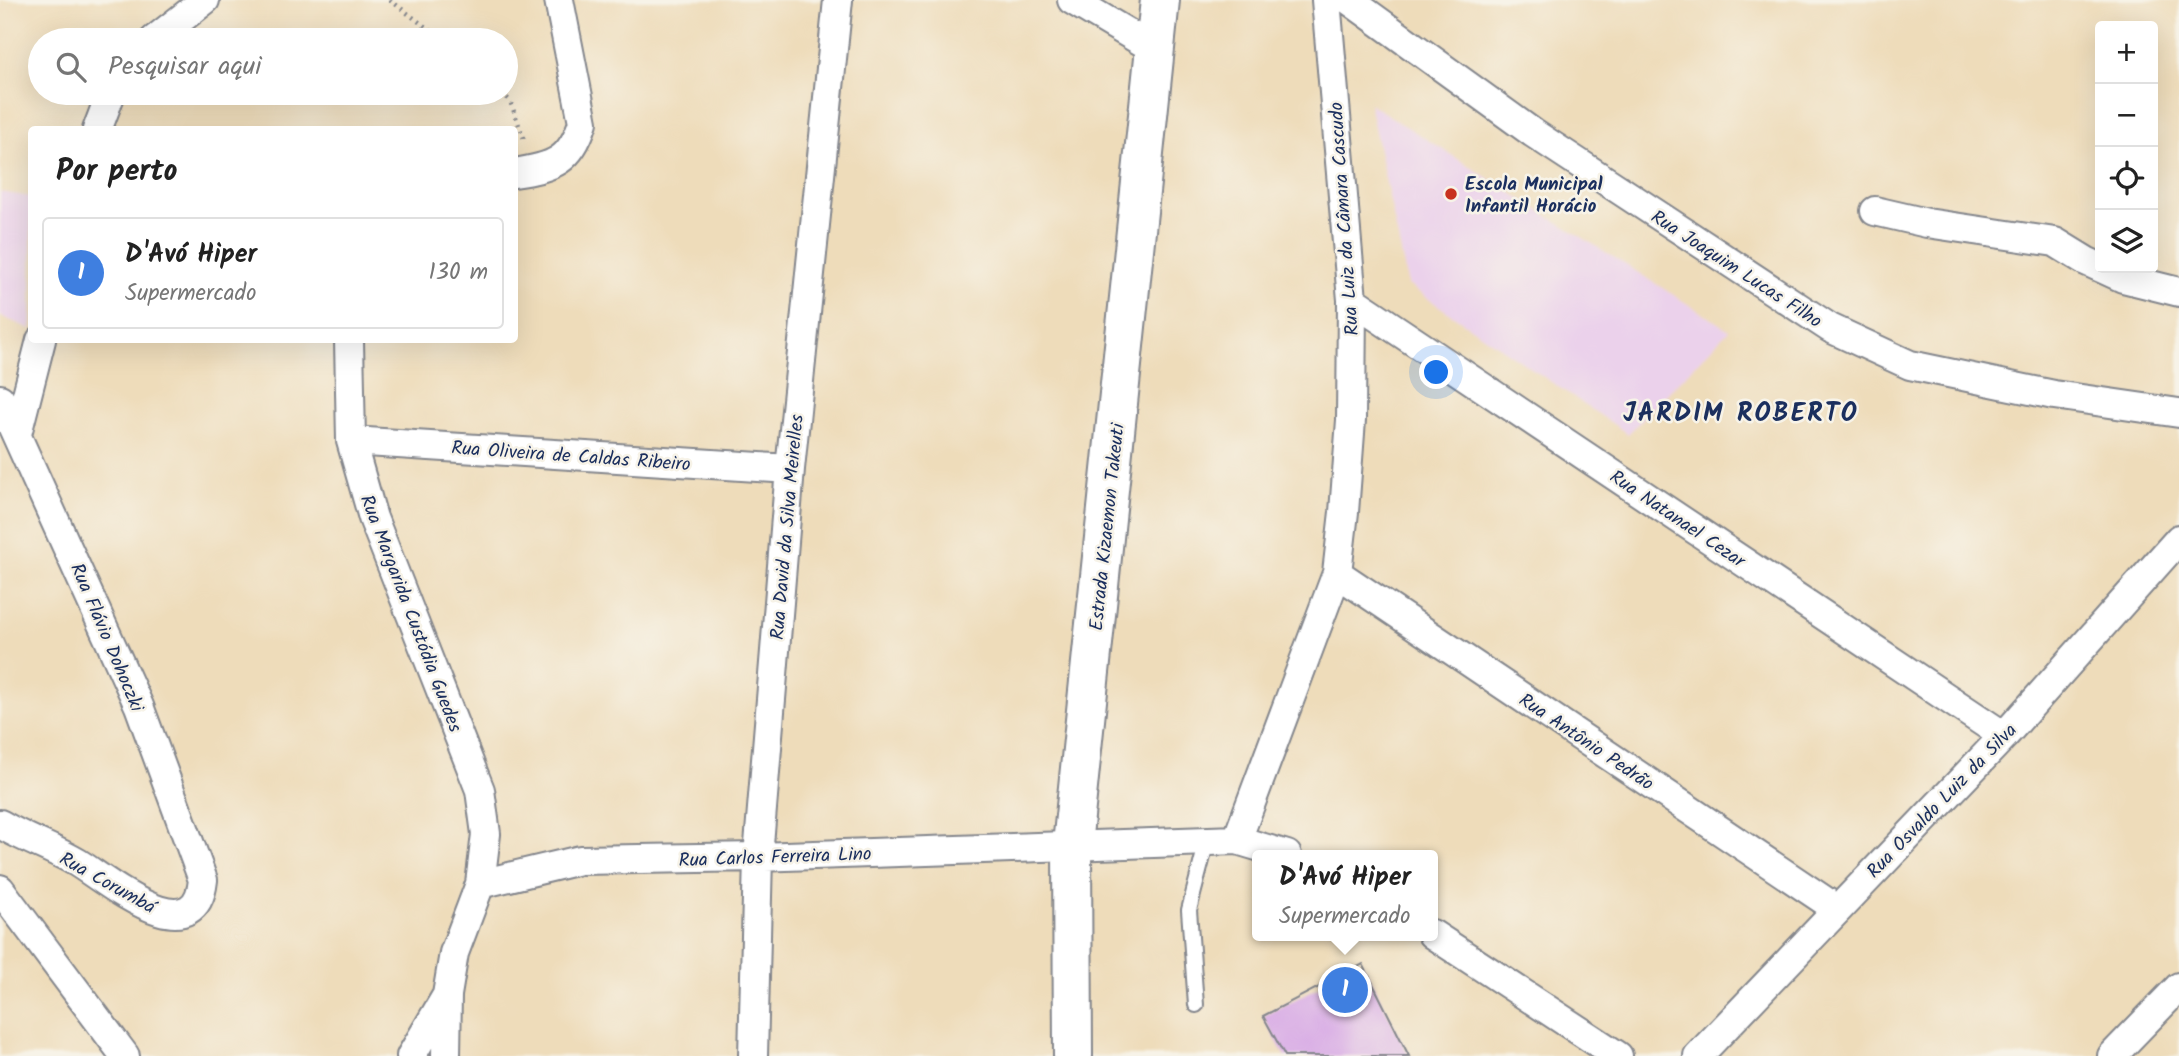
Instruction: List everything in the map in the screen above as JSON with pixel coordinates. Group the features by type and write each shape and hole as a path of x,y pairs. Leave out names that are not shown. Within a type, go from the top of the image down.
{"main road":[{"name":"Estrada Kizaemon Takeuti","path":"1073,1056 1072,845 1160,0"}],"street":[{"path":"169,28 205,0"},
{"path":"525,171 558,162 569,153 583,122 559,0"},
{"name":"Rua David da Silva Meirelles","path":"752,1056 758,857 790,469 838,0"},
{"path":"1072,0 1156,50"},
{"name":"Rua Luiz da Câmara Cascudo","path":"1237,840 1337,573 1351,420 1352,300 1326,0"},
{"name":"Rua Joaquim Lucas Filho","path":"1349,0 1533,133 1830,328 1872,350 1910,365 1977,380 2179,413"},
{"path":"98,126 106,105"},
{"path":"1875,211 1927,223 2055,242 2086,261 2123,278 2179,292"},
{"name":"Rua Natanael Cezar","path":"1352,300 2004,736"},
{"path":"17,433 40,343"},
{"name":"Rua Margarida Custódia Guedes","path":"349,343 351,441 373,518 480,790 486,834 480,884 454,953 447,995"},
{"name":"Rua Flávio Dohoczki","path":"0,399 139,706 203,880"},
{"name":"Rua Oliveira de Caldas Ribeiro","path":"351,441 790,469"},
{"name":"Rua Osvaldo Luiz da Silva","path":"1698,1056 2004,736 2179,539"},
{"name":"Rua Antônio Pedrão","path":"1337,573 1837,909"},
{"name":"Rua Corumbá","path":"0,824 76,862 151,909 172,913 189,909 201,893 203,880"},
{"name":"Rua Carlos Ferreira Lino","path":"480,884 580,860 758,857 1237,840 1270,850"},
{"path":"0,889 125,1056"},
{"path":"1438,937 1618,1056"},
{"path":"2112,1056 2179,987"},
{"path":"411,1056 447,995"},
{"path":"446,1056 447,995"}],"lane":[{"path":"1196,1005 1189,910 1207,841"}],"path":[{"path":"390,0 427,28"},
{"path":"511,105 515,126"},
{"path":"518,138 525,171"}],"shaded area":[{"name":"Escola Municipal Infantil Horácio","path":"1369,103 1729,330 1628,434 1408,285"},
{"path":"0,192 28,197 28,328 0,316"}],"building":[{"path":"1363,964 1409,1056 1285,1056 1263,1016"}],"place":[{"name":"Escola Municipal Infantil Horácio","path":"1451,194"},
{"name":"D'Avó Hiper","path":"1345,990"}],"district":[{"name":"JARDIM ROBERTO","path":"1741,412"}]}
